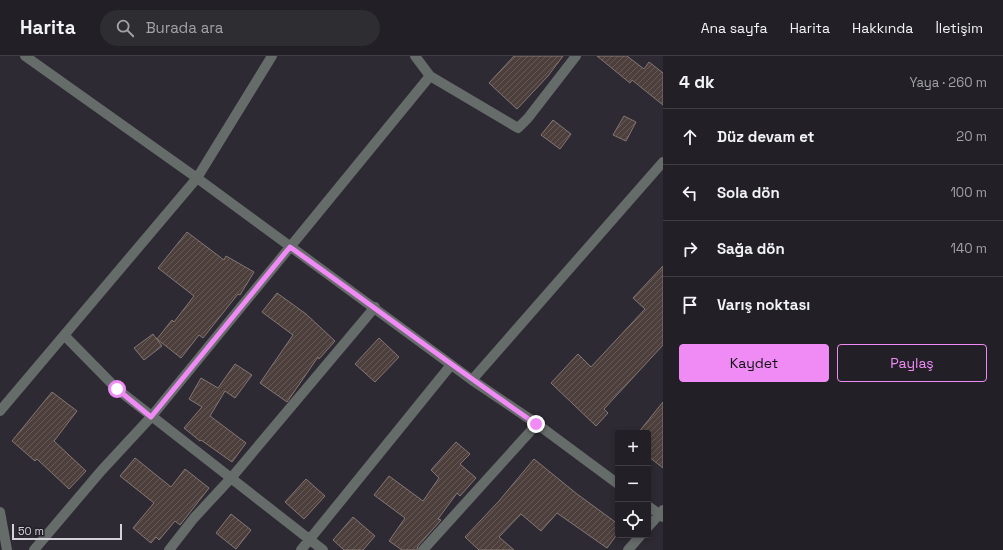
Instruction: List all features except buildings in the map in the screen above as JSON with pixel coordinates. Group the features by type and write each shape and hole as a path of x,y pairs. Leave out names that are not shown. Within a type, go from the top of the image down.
{"street":[{"path":"25,56 197,178 290,247 375,307 451,365 536,424 615,482"},
{"path":"0,411 197,178 272,56"},
{"path":"415,56 430,76 518,128 528,118 576,56"},
{"path":"34,550 101,471 151,417 430,76"},
{"path":"472,380 663,162"},
{"path":"169,550 194,518 232,478 375,307"},
{"path":"64,335 117,389 323,550"},
{"path":"301,550 451,365"},
{"path":"424,550 536,424"},
{"path":"651,508 662,514 651,524"},
{"path":"0,512 7,550"},
{"path":"628,550 638,538"}],"route":[{"path":"117,389 151,417 290,247 375,307 472,380 536,424"}]}
